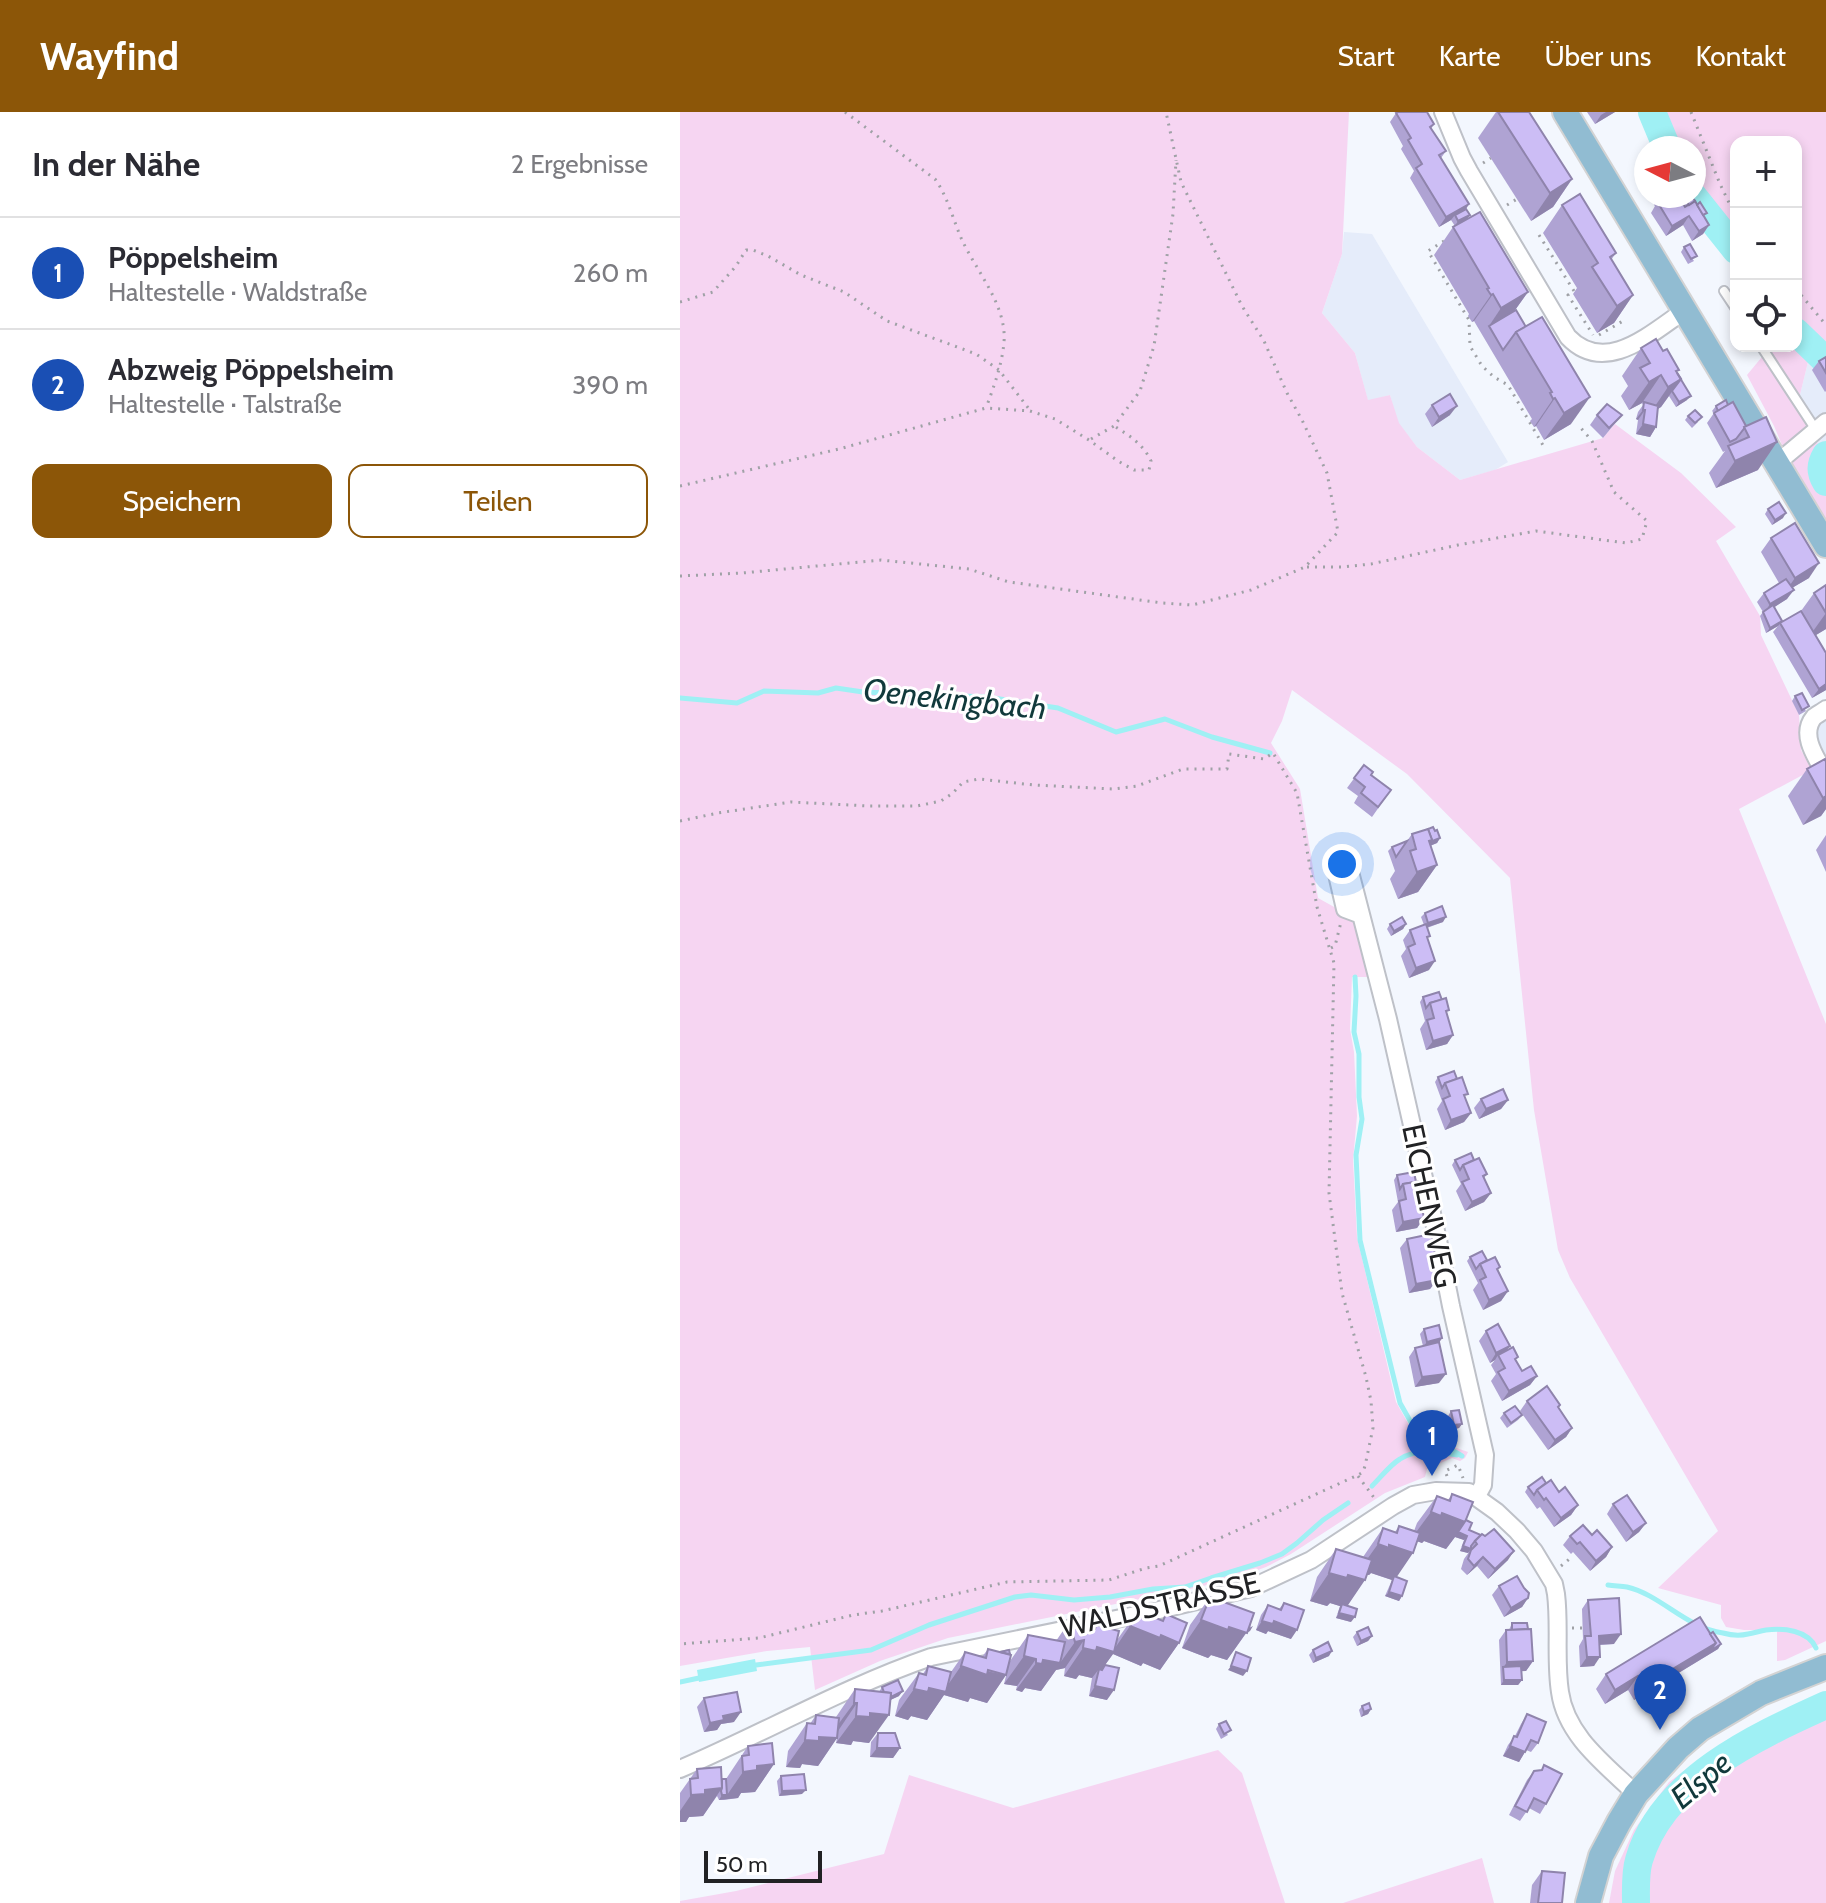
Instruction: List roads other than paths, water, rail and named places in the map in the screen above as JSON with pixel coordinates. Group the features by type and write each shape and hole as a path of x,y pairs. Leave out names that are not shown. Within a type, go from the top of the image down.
{"main road":[{"path":"1565,112 1826,545"},
{"path":"1588,1903 1601,1856 1619,1822 1636,1794 1678,1748 1700,1729 1761,1693 1826,1667"}],"street":[{"path":"1443,112 1462,158 1575,344 1594,352 1617,353 1684,311"},
{"path":"1777,463 1821,426"},
{"path":"1826,709 1814,717 1808,738 1826,775"},
{"name":"EICHENWEG","path":"1353,912 1388,1019 1485,1455 1483,1485 1477,1496"},
{"name":"WALDSTRASSE","path":"680,1769 860,1684 931,1657 1251,1588 1311,1560 1413,1495 1436,1491 1469,1492 1477,1496"},
{"path":"1477,1496 1517,1531 1534,1551 1554,1584 1558,1613 1560,1694 1567,1715 1589,1749 1636,1794"}],"lane":[{"path":"1724,291 1730,300"},
{"path":"1766,352 1821,426"}],"water":[{"path":"755,1659 757,1671 699,1682 697,1670"}],"waterway":[{"path":"1652,112 1662,136"},
{"path":"1703,208 1730,242"},
{"path":"1802,338 1826,361"},
{"path":"1826,455 1822,468 1826,482"},
{"name":"Oenekingbach","path":"680,698 737,703 764,691 818,693 836,688 987,697 1058,708 1116,732 1165,719 1212,737 1270,753"},
{"name":"Oenekingbach","path":"1355,977 1354,1032 1359,1054 1362,1119 1356,1155 1360,1240 1400,1403 1421,1440 1445,1446 1462,1456"},
{"path":"1372,1486 1393,1464 1414,1453 1457,1455"},
{"path":"756,1665 871,1650 929,1625 1015,1597 1031,1595 1074,1600 1185,1587 1282,1554 1348,1503"},
{"name":"Oenekingbach","path":"1608,1585 1639,1591 1710,1630 1738,1635 1788,1630 1807,1637 1816,1648"},
{"path":"680,1682 699,1678"},
{"name":"Elspe","path":"1636,1903 1639,1860 1651,1832 1668,1807 1690,1784 1742,1747 1826,1705"},
{"name":"Oenekingbach","path":"1786,1719 1788,1724"}],"place":[{"name":"Pöppelsheim","path":"1432,1476"},
{"name":"Abzweig Pöppelsheim","path":"1660,1730"}]}
